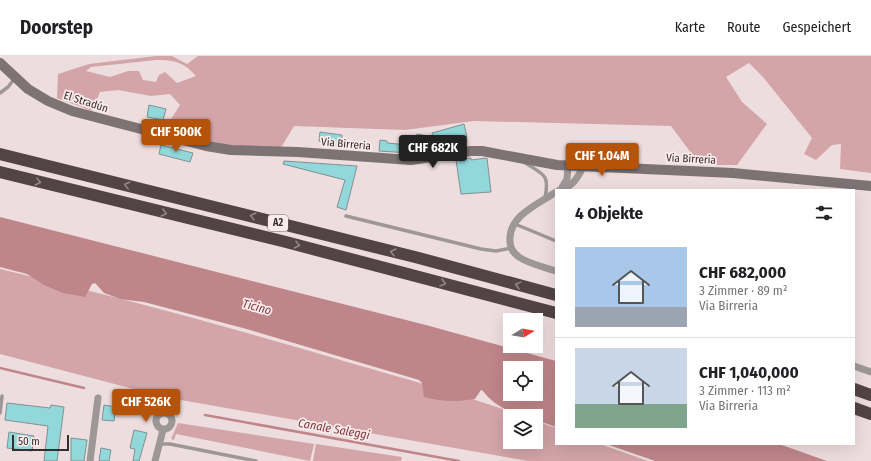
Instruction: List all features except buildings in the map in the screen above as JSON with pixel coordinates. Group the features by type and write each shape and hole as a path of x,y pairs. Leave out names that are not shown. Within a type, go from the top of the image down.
{"highway":[{"name":"A2","path":"0,154 408,256 555,295"},
{"name":"A2","path":"0,172 286,242 555,313"},
{"path":"855,389 871,395"},
{"path":"855,408 871,414"}],"street":[{"name":"El Stradún","path":"0,63 15,78 48,101 91,117 206,146 248,151"},
{"name":"Via Birreria","path":"248,151 292,152 410,160 476,151 568,166 733,173 871,186"},
{"path":"561,189 567,179 568,166"},
{"path":"565,189 576,179 583,166"},
{"path":"555,193 518,218 514,223 510,234 511,248 517,256 527,262 555,271"},
{"path":"855,366 871,372"},
{"path":"90,461 98,398"},
{"path":"155,461 163,430"}],"lane":[{"path":"0,93 8,87 15,78"},
{"path":"518,158 545,177 548,185 545,199"},
{"path":"346,216 481,249 496,251 511,248"},
{"path":"514,223 555,241"},
{"path":"0,413 2,396"},
{"path":"160,444 170,444 256,461"}],"shaded area":[{"path":"156,56 172,56 187,64 198,56 871,56 871,173 840,169 841,144 832,145 816,160 804,154 812,138 763,77 749,63 726,77 742,102 767,124 737,165 700,165 671,126 474,121 405,130 294,126 279,151 234,151 161,135 180,105 170,94 151,96 118,90 100,92 92,111 57,98 58,74 89,64","holes":["163,60 174,61 183,65 196,76 177,83 165,72 159,75 156,82 143,80 139,71 128,71 110,77 86,71 91,67"]},
{"path":"0,269 133,302 266,338 417,382 503,410 503,449 543,449 543,423 555,428 555,445 603,445 648,461 528,461 164,397 0,354"},
{"path":"178,423 314,444 310,461 176,434 174,440 171,439"},
{"path":"316,444 402,457 401,461 313,461"}],"water":[{"name":"Ticino","path":"0,217 426,325 503,346 503,353 527,353 555,361 555,427 543,422 543,409 504,409 493,402 481,390 475,399 443,401 431,399 424,397 422,383 419,380 243,328 144,302 120,299 104,293 95,283 92,284 85,297 63,293 44,285 27,274 0,267"},
{"path":"609,445 782,445 827,461 655,461"}],"waterway":[{"name":"Canale Saleggi","path":"0,368 84,388"},
{"name":"Canale Saleggi","path":"205,415 459,461"}]}
